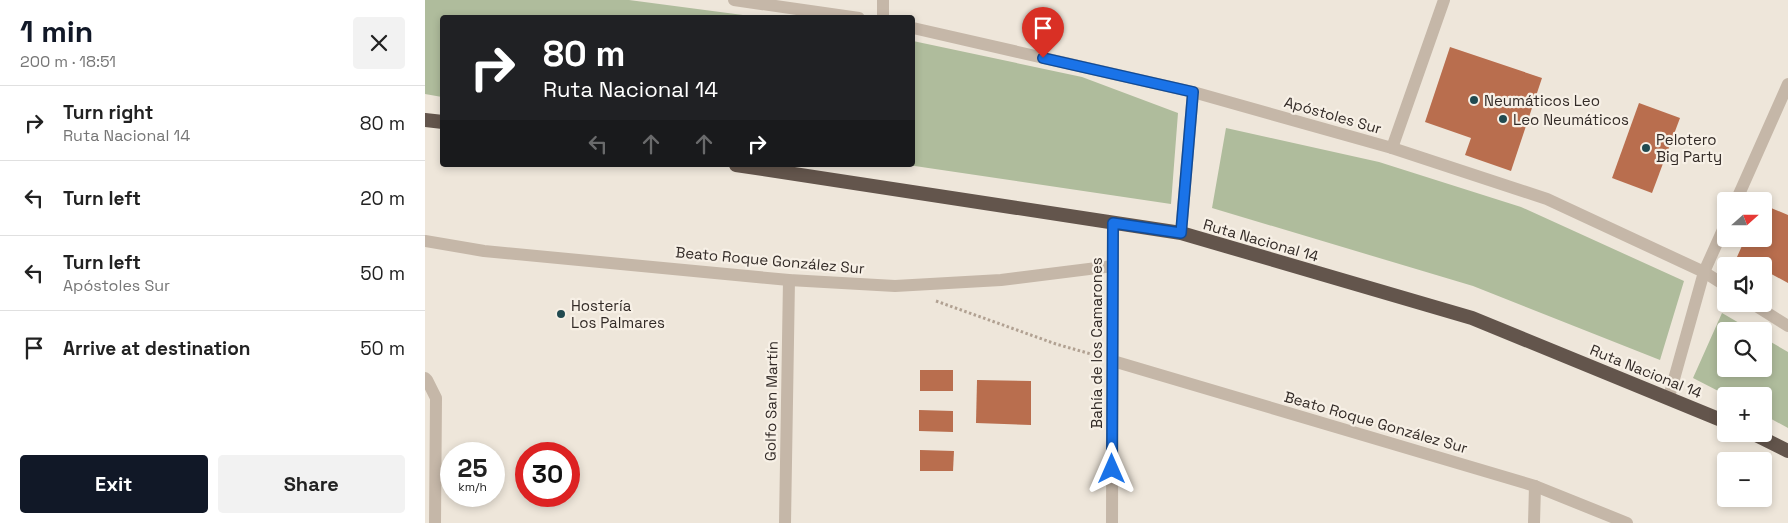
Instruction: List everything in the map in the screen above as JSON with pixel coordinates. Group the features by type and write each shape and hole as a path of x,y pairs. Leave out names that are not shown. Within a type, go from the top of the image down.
{"highway":[{"path":"425,120 440,122"},
{"name":"Ruta Nacional 14","path":"749,167 1181,233 1472,318 1717,418"},
{"path":"1770,442 1788,451"}],"street":[{"path":"734,0 838,15"},
{"path":"883,0 883,15"},
{"path":"1392,148 1444,0"},
{"name":"Apóstoles Sur","path":"915,28 1193,92 1392,148 1547,199 1705,272 1717,280"},
{"path":"1740,192 1788,84"},
{"path":"1181,233 1193,92"},
{"name":"Bahía de los Camarones","path":"1112,523 1113,223"},
{"name":"Beato Roque González Sur","path":"425,241 484,251 789,280 895,286 1001,280 1113,266"},
{"path":"1669,397 1705,272 1717,244"},
{"name":"Golfo San Martín","path":"785,523 789,280"},
{"path":"1766,312 1788,326"},
{"name":"Beato Roque González Sur","path":"1113,361 1535,486 1627,523"},
{"path":"425,378 436,398 435,523"},
{"path":"1534,523 1535,486"}],"path":[{"path":"931,299 1056,344 1113,361"}],"green space":[{"path":"425,0 629,0 743,15 440,15 440,97 425,94"},
{"path":"915,41 1082,77 1178,113 1171,204 915,166"},
{"path":"1226,128 1379,162 1521,207 1684,281 1660,360 1473,286 1212,208"},
{"path":"1722,313 1738,322 1718,322"},
{"path":"1717,324 1717,377 1772,377 1772,343 1788,352 1788,428 1772,419 1772,387 1717,387 1717,390 1693,378"}],"building":[{"path":"1450,47 1542,78 1511,171 1465,155 1471,138 1425,122"},
{"name":"Pelotero Big Party","path":"1639,103 1680,118 1652,193 1612,178"},
{"path":"1773,209 1788,215 1788,283 1772,274 1772,257 1737,257 1741,248 1773,248"},
{"path":"920,370 953,370 953,391 920,391"},
{"path":"977,380 1031,381 1031,425 976,423"},
{"path":"919,410 953,411 953,432 919,431"},
{"path":"920,450 954,451 953,471 920,471"}],"place":[{"name":"Neumáticos Leo","path":"1474,100"},
{"name":"Leo Neumáticos","path":"1503,119"},
{"name":"Pelotero Big Party","path":"1646,148"},
{"name":"Hostería Los Palmares","path":"561,314"}],"route":[{"path":"1043,58 1193,92 1181,233 1113,223 1112,469"}]}
